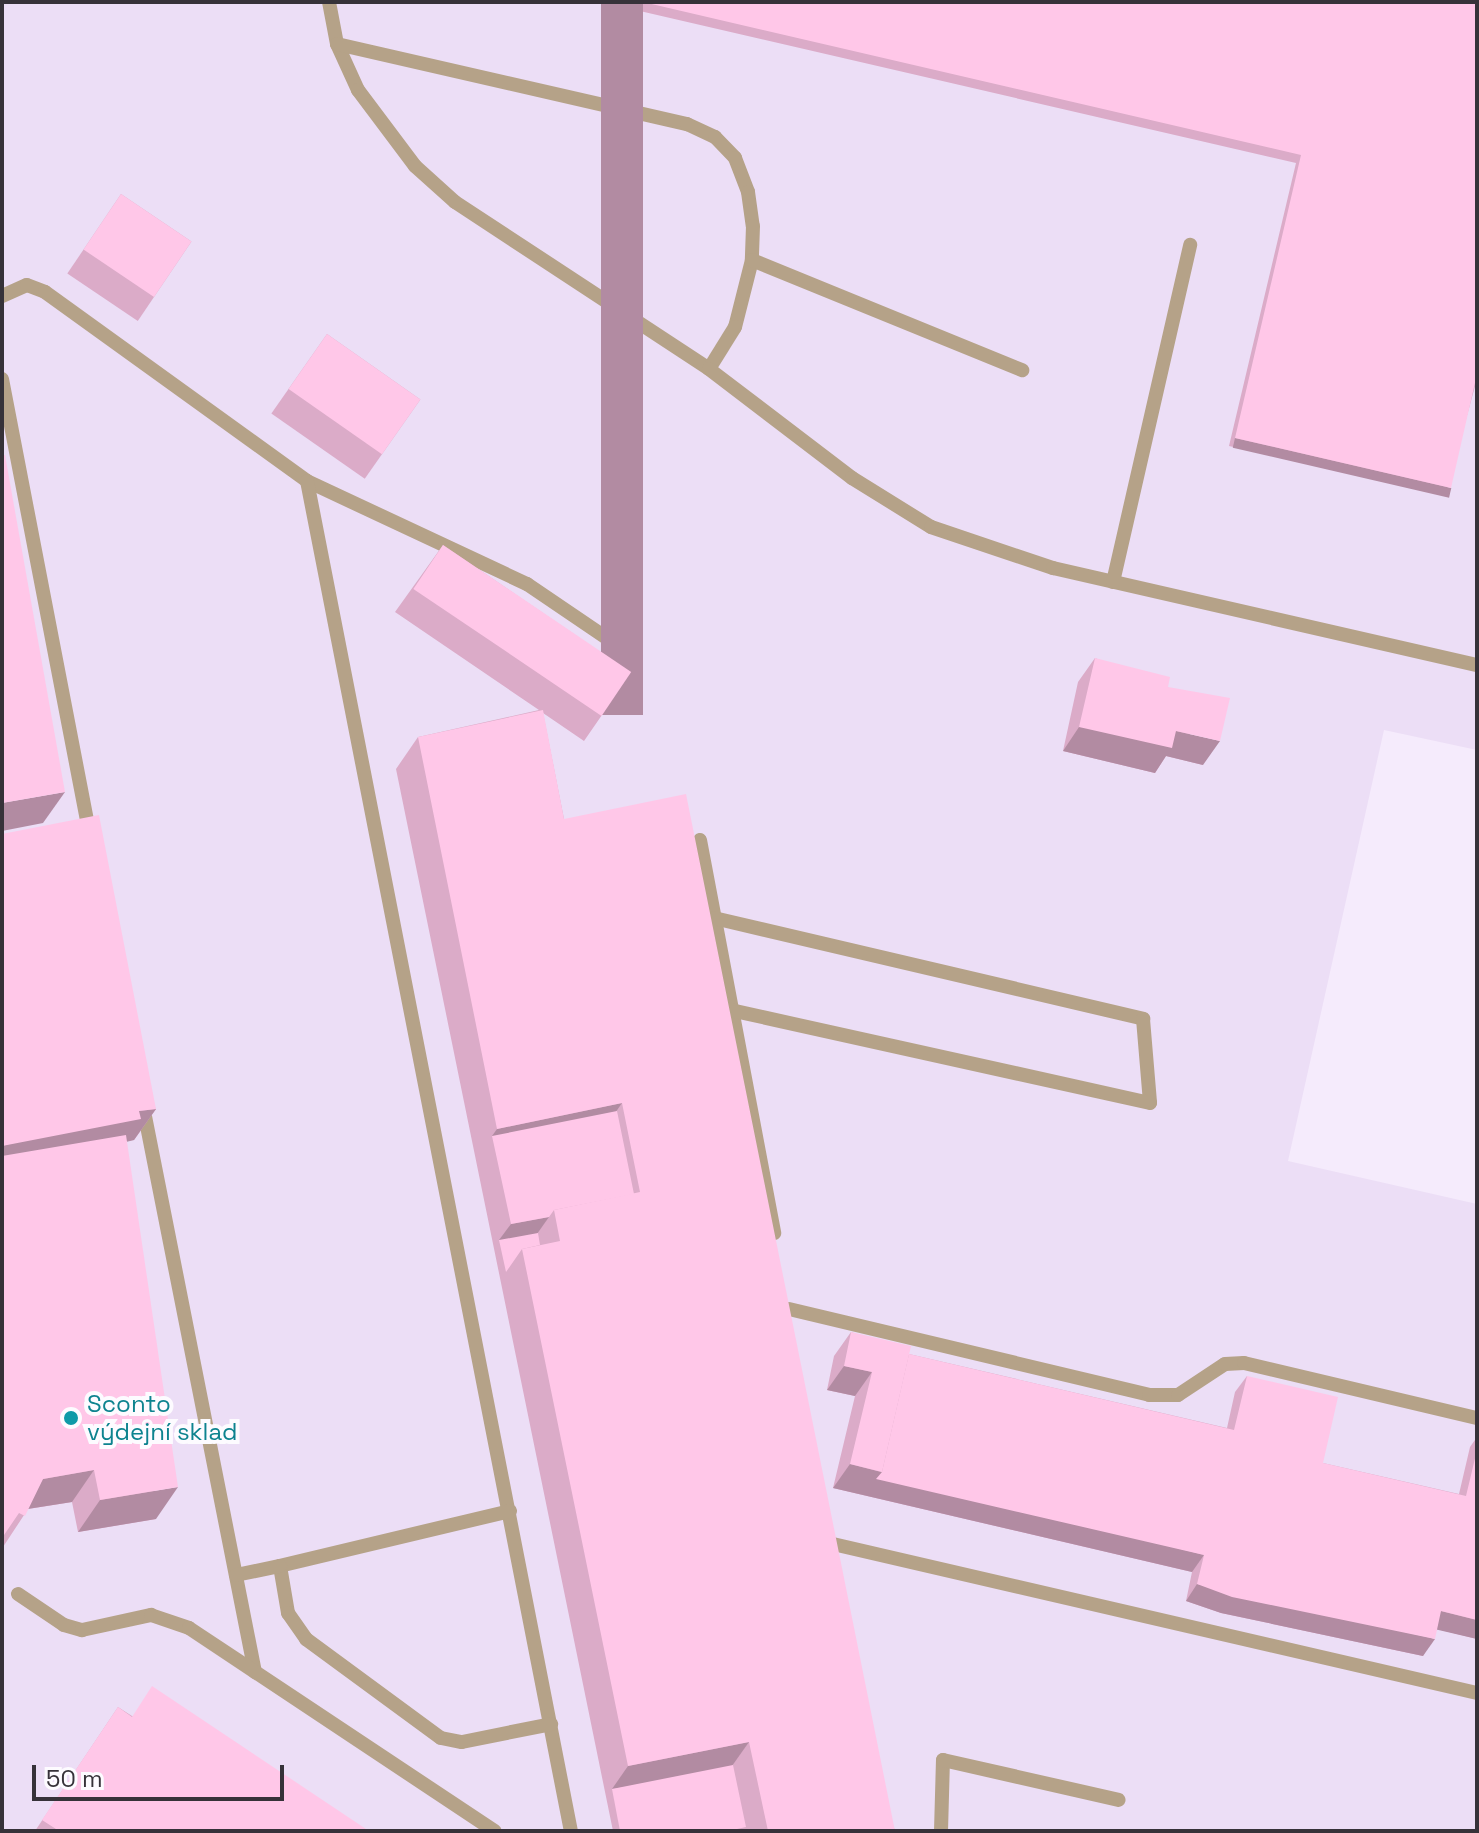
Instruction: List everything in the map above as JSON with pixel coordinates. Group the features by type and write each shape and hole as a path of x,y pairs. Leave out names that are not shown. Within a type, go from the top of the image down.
{"lane":[{"path":"329,2 337,44 383,129 455,202 709,369 852,478 931,527 1013,557 1477,665"},
{"path":"337,44 687,124 715,137 735,158 748,192 752,260 735,327 709,369"},
{"path":"1113,582 1190,245"},
{"path":"752,260 1022,370"},
{"path":"2,296 27,285 55,298 307,481 513,577 608,639"},
{"path":"2,379 94,856"},
{"path":"307,481 571,1831"},
{"path":"700,840 778,1253"},
{"path":"714,918 1143,1019 1150,1103 732,1010"},
{"path":"140,1091 255,1672"},
{"path":"792,1325 788,1303 1149,1395 1178,1395 1231,1362 1477,1418"},
{"path":"236,1575 510,1511"},
{"path":"830,1528 835,1551 1477,1693"},
{"path":"280,1566 288,1613 298,1631 441,1738 462,1742 551,1724"},
{"path":"18,1594 64,1625 82,1630 151,1615 170,1619 495,1831"},
{"path":"941,1831 943,1760 1119,1800"}],"shaded area":[{"path":"2,2 1477,2 1477,750 1384,730 1288,1161 1477,1204 1477,1831 2,1831"}],"building":[{"path":"643,2 1477,2 1477,374 1451,488 1235,438 1301,155"},
{"path":"121,194 191,242 154,297 84,250"},
{"path":"327,334 420,399 382,454 289,389"},
{"path":"2,455 5,455 65,792 2,803"},
{"path":"443,545 631,672 602,716 413,589"},
{"path":"1095,658 1170,677 1168,687 1230,698 1220,741 1176,731 1172,748 1079,727"},
{"path":"543,710 564,819 686,794 895,1831 768,1831 749,1742 628,1766 522,1249 560,1241 554,1210 640,1192 622,1103 497,1129 418,737"},
{"path":"99,815 156,1109 139,1111 141,1119 2,1146 2,834"},
{"path":"617,1111 634,1194 554,1210 549,1217 511,1224 492,1136"},
{"path":"126,1135 178,1487 100,1500 94,1470 43,1479 25,1516 19,1513 2,1538 2,1156"},
{"path":"538,1233 540,1245 522,1249 506,1272 499,1240"},
{"path":"851,1332 911,1346 882,1472 850,1464 872,1372 844,1366"},
{"path":"909,1354 1234,1430 1247,1376 1338,1397 1323,1463 1466,1496 1477,1450 1477,1620 1441,1611 1435,1639 1232,1597 1197,1584 1204,1555 876,1479 882,1472"},
{"path":"152,1686 369,1831 55,1831 42,1820 118,1707 132,1717"},
{"path":"733,1765 746,1827 728,1831 620,1831 612,1789"}],"place":[{"name":"Sconto výdejní sklad","path":"71,1418"}]}
